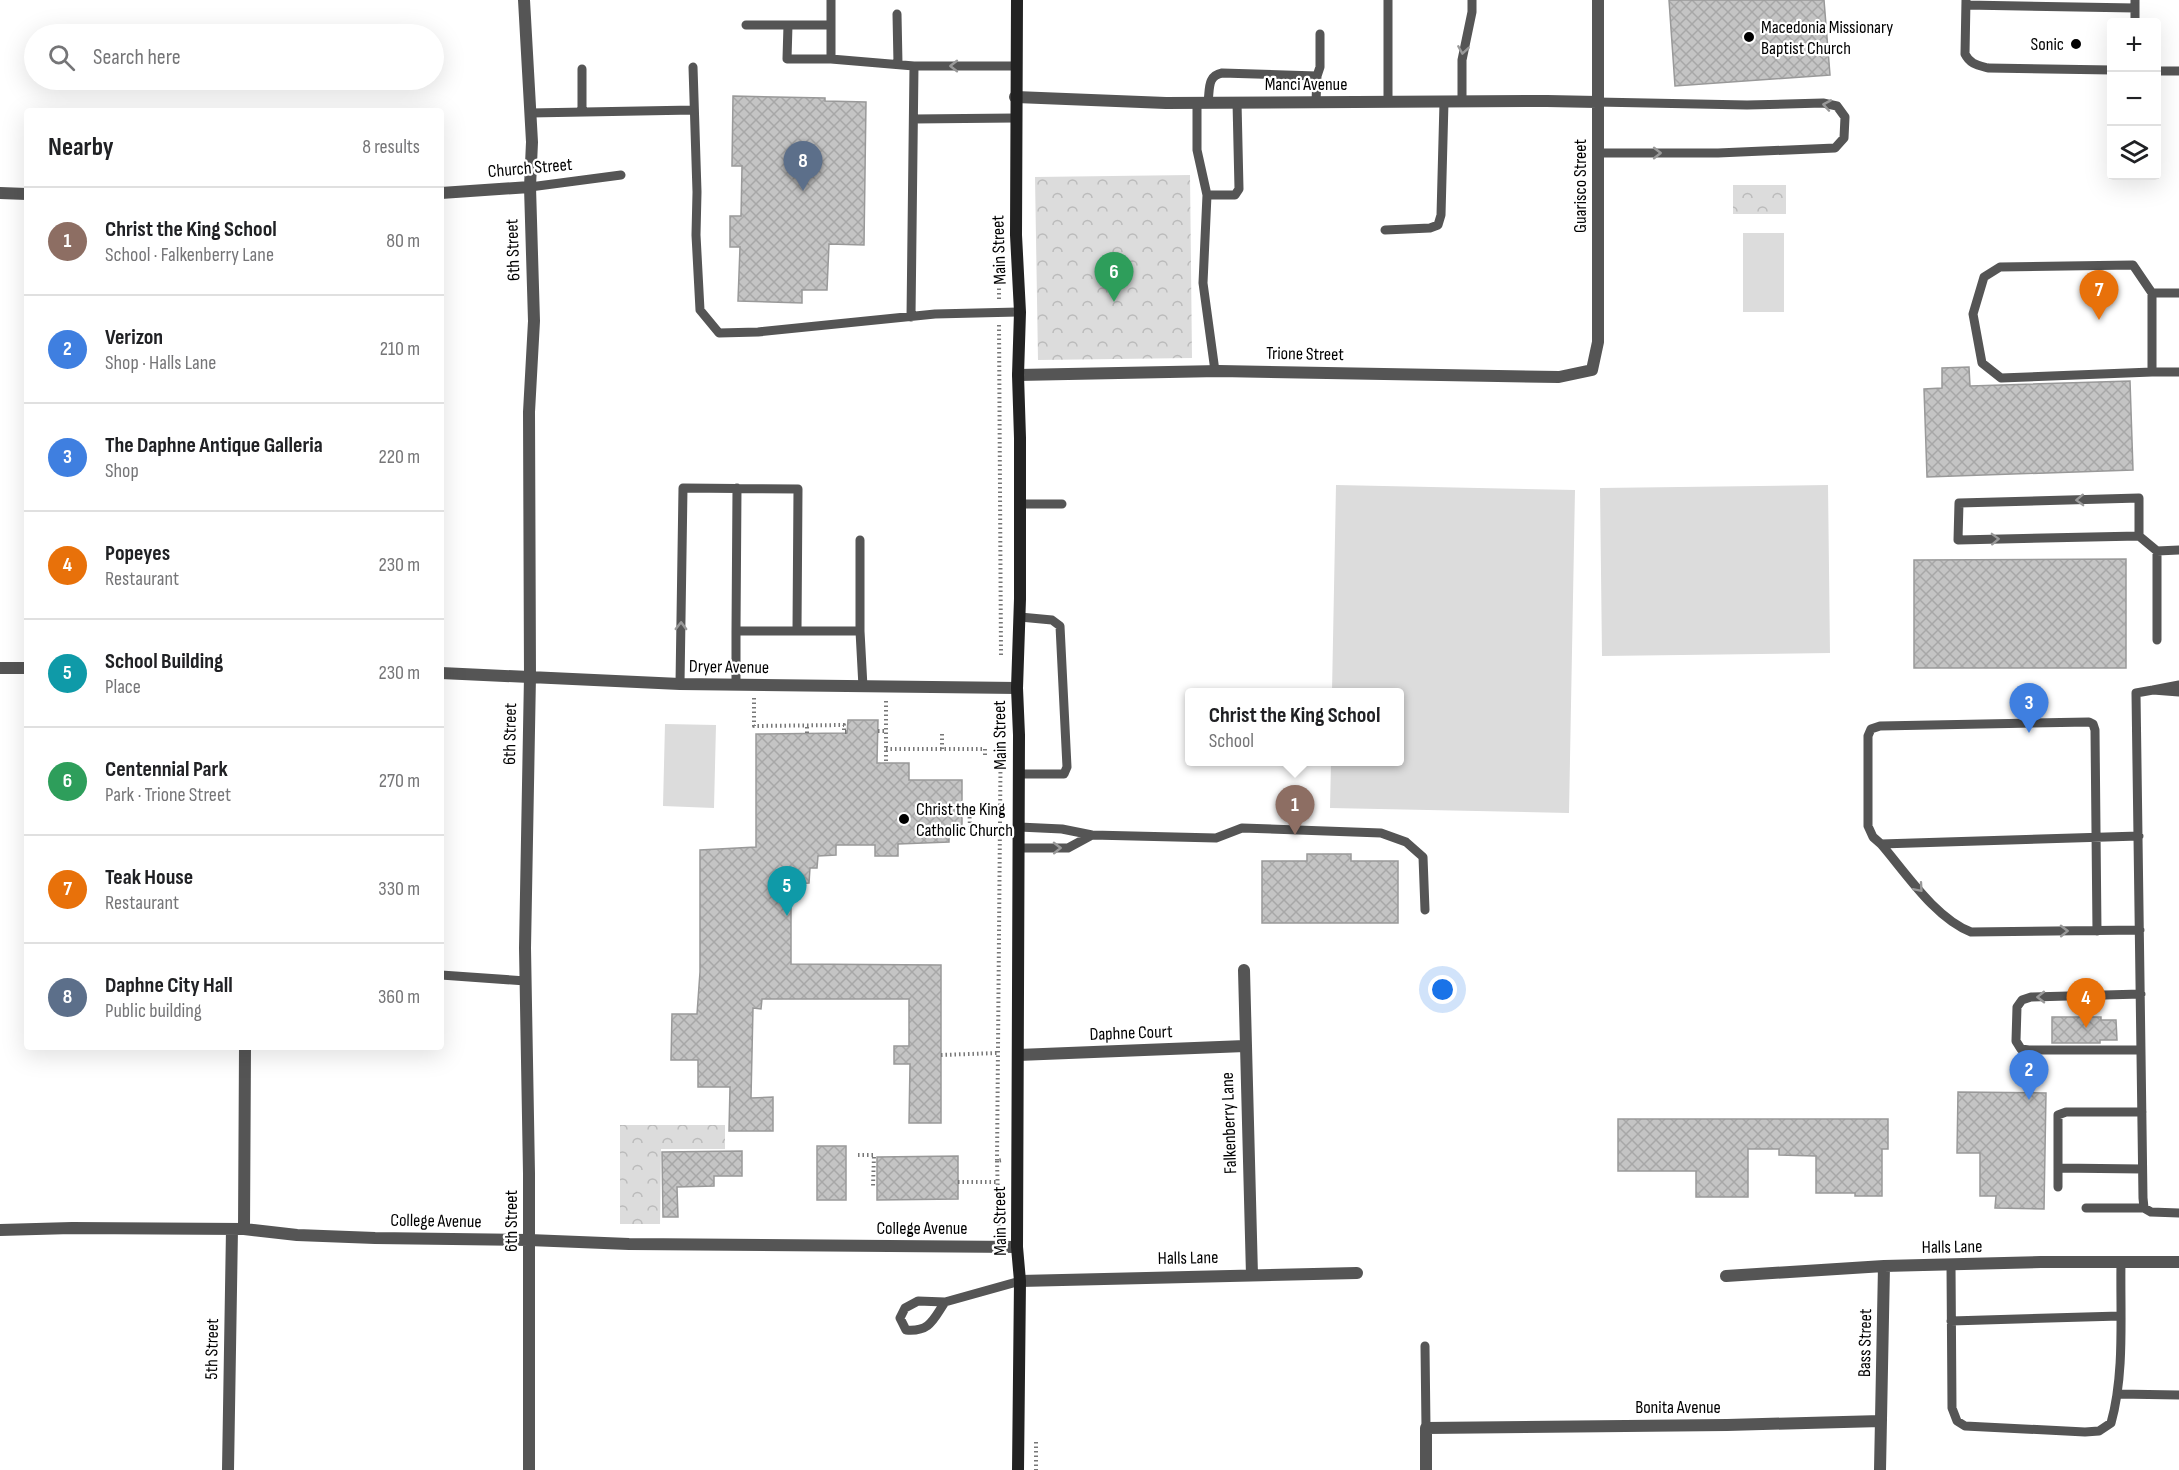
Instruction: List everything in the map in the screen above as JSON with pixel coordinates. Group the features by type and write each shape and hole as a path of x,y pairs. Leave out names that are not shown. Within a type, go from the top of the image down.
{"main road":[{"name":"Main Street","path":"1017,0 1016,235 1020,312 1018,375 1020,617 1017,688 1019,774 1017,1247 1020,1281 1018,1470"}],"street":[{"name":"6th Street","path":"524,0 532,142 530,187 534,321 529,423 530,676 526,824 530,1240 529,1470"},
{"name":"Guarisco Street","path":"1592,370 1598,342 1598,0"},
{"name":"Manci Avenue","path":"1015,97 1203,102 1597,102"},
{"name":"Church Street","path":"444,193 530,187"},
{"path":"0,194 24,194"},
{"name":"Trione Street","path":"1018,375 1215,371 1559,377 1592,370"},
{"path":"0,668 24,668"},
{"name":"Dryer Avenue","path":"444,673 680,684 1017,688"},
{"name":"Falkenberry Lane","path":"1244,970 1252,1275"},
{"name":"Daphne Court","path":"1018,1055 1245,1046"},
{"name":"5th Street","path":"228,1470 245,1050"},
{"name":"College Avenue","path":"0,1230 238,1229 356,1238 530,1240 629,1244 1017,1247"},
{"name":"Halls Lane","path":"1726,1276 1884,1266 2179,1262"},
{"name":"Bass Street","path":"1881,1421 1884,1266"},
{"name":"Halls Lane","path":"1020,1281 1357,1273"},
{"path":"1880,1470 1881,1421"},
{"name":"Bonita Avenue","path":"1426,1428 1881,1421"},
{"path":"1426,1428 1426,1470"}],"lane":[{"path":"831,0 831,59"},
{"path":"1388,0 1388,102"},
{"path":"1462,102 1462,60 1472,12 1472,0"},
{"path":"2107,70 1988,68 1969,62 1965,54 1966,2 2135,4"},
{"path":"897,14 898,64"},
{"path":"746,25 831,25"},
{"path":"788,25 787,59 831,59 914,66 1016,66"},
{"path":"1316,102 1317,76 1320,67 1320,34"},
{"path":"911,317 914,66"},
{"path":"693,67 696,235 700,310 719,333 758,332 911,317 1020,312"},
{"path":"582,69 582,112"},
{"path":"2161,70 2179,71"},
{"path":"1215,371 1203,283 1207,195 1197,150 1203,102 1210,79 1214,74 1222,73 1317,76"},
{"path":"1207,195 1235,195 1239,189 1237,102"},
{"path":"1385,230 1430,228 1438,225 1441,215 1444,102"},
{"path":"1597,102 1747,105 1824,103 1837,106 1845,117 1844,138 1835,148 1718,153 1598,153"},
{"path":"530,113 694,110"},
{"path":"914,119 1015,118"},
{"name":"Church Street","path":"530,187 621,175"},
{"path":"2152,372 2152,293 2133,265 2000,267 1984,278 1973,314 1982,363 2001,378 2179,372"},
{"path":"2152,293 2179,293"},
{"path":"680,684 683,488 798,489 798,631"},
{"path":"736,685 737,488"},
{"path":"2139,536 2139,498 1959,503 1958,540 2139,536 2157,551 2179,550"},
{"path":"1020,504 1062,504"},
{"path":"860,540 860,631 863,687"},
{"path":"2157,551 2157,640"},
{"path":"1019,774 1064,774 1067,767 1060,626 1052,620 1020,617"},
{"path":"736,631 860,631"},
{"path":"2144,1208 2136,693 2179,685"},
{"path":"2153,690 2179,692"},
{"path":"2097,931 2093,724 2089,722 1880,726 1871,729 1868,736 1868,826 1873,837 1942,916 1960,928 1985,933 2097,931 2140,930"},
{"path":"1019,827 1062,829 1092,835 1216,838 1242,828 1381,833 1406,843 1423,857 1425,910"},
{"path":"1019,848 1068,848 1092,835"},
{"path":"1881,844 2139,836"},
{"path":"444,975 526,981"},
{"path":"2141,994 2031,997 2022,1000 2017,1007 2016,1041 2021,1049 2029,1050 2141,1050"},
{"path":"2058,1187 2058,1115 2061,1113 2142,1112"},
{"path":"2058,1168 2142,1169"},
{"path":"2086,1208 2144,1208 2151,1212 2179,1213"},
{"path":"1951,1265 1952,1408 1957,1420 1965,1426 2085,1432 2099,1431 2111,1423 2118,1394 2121,1262"},
{"path":"945,1302 929,1326 918,1331 906,1330 900,1318 905,1308 918,1301 945,1302 1020,1281"},
{"path":"1951,1321 2120,1316"},
{"path":"1425,1346 1426,1428"},
{"path":"2118,1394 2179,1395"}],"path":[{"path":"754,685 754,726 844,726 844,732 847,732"},
{"path":"886,705 886,764"},
{"path":"807,726 807,733"},
{"path":"878,730 886,730"},
{"path":"942,731 942,749"},
{"path":"886,749 985,749 985,758"},
{"path":"962,806 969,806 970,827 1019,827"},
{"path":"941,1055 998,1053"},
{"path":"858,1155 873,1155 873,1187"},
{"path":"998,1161 1000,1246"},
{"path":"958,1182 998,1182"}],"green space":[{"path":"1190,175 1192,358 1038,360 1035,177"},
{"path":"1733,185 1786,185 1786,214 1733,214"},
{"path":"1743,233 1784,233 1784,312 1743,312"},
{"path":"1336,485 1575,490 1569,813 1330,808 1331,766 1404,766 1404,688 1332,688"},
{"path":"1828,485 1830,653 1602,656 1600,488"},
{"path":"665,724 716,725 714,808 663,806"},
{"path":"620,1125 725,1125 725,1149 661,1149 660,1224 620,1224"}],"building":[{"name":"Macedonia Missionary Baptist Church","path":"1669,0 1824,0 1830,75 1675,86"},
{"path":"733,96 825,98 825,101 866,102 864,245 829,244 827,290 802,290 802,303 738,301 740,247 730,247 730,216 741,216 742,166 732,166"},
{"path":"1969,367 1970,386 2130,381 2133,470 1927,477 1924,389 1942,388 1942,368"},
{"path":"2126,559 2126,668 1914,668 1914,560"},
{"path":"848,720 878,720 877,763 909,763 909,780 962,780 962,831 949,831 949,842 898,844 898,856 875,856 875,845 836,845 836,855 818,856 817,868 810,868 809,883 791,884 791,964 941,965 941,1123 909,1123 910,1064 894,1064 894,1046 909,1046 909,999 762,999 761,1009 753,1008 751,1098 773,1097 773,1131 729,1131 730,1087 698,1087 698,1060 671,1060 672,1014 697,1014 700,972 700,850 756,847 756,734 847,733"},
{"path":"1307,854 1351,854 1351,861 1398,861 1398,923 1262,923 1262,861 1307,861"},
{"path":"2052,1017 2101,1017 2101,1020 2116,1020 2117,1040 2100,1040 2100,1043 2052,1043"},
{"path":"1958,1092 2046,1093 2044,1209 1995,1208 1996,1196 1980,1196 1980,1153 1957,1153"},
{"path":"1618,1119 1888,1119 1888,1149 1882,1149 1882,1196 1816,1193 1816,1156 1779,1155 1779,1149 1748,1149 1748,1197 1696,1197 1696,1171 1618,1171"},
{"path":"817,1146 846,1146 846,1200 817,1200"},
{"path":"742,1151 742,1176 714,1176 714,1186 677,1187 678,1217 663,1217 662,1152"},
{"path":"958,1156 958,1199 877,1200 877,1157"}],"place":[{"name":"Macedonia Missionary Baptist Church","path":"1749,37"},
{"name":"Sonic","path":"2076,44"},
{"name":"Daphne City Hall","path":"803,191"},
{"name":"Centennial Park","path":"1114,302"},
{"name":"Teak House","path":"2099,320"},
{"name":"The Daphne Antique Galleria","path":"2029,733"},
{"name":"Christ the King Catholic Church","path":"904,819"},
{"name":"Christ the King School","path":"1295,835"},
{"name":"School Building","path":"787,916"},
{"name":"Popeyes","path":"2086,1028"},
{"name":"Verizon","path":"2029,1100"}]}
